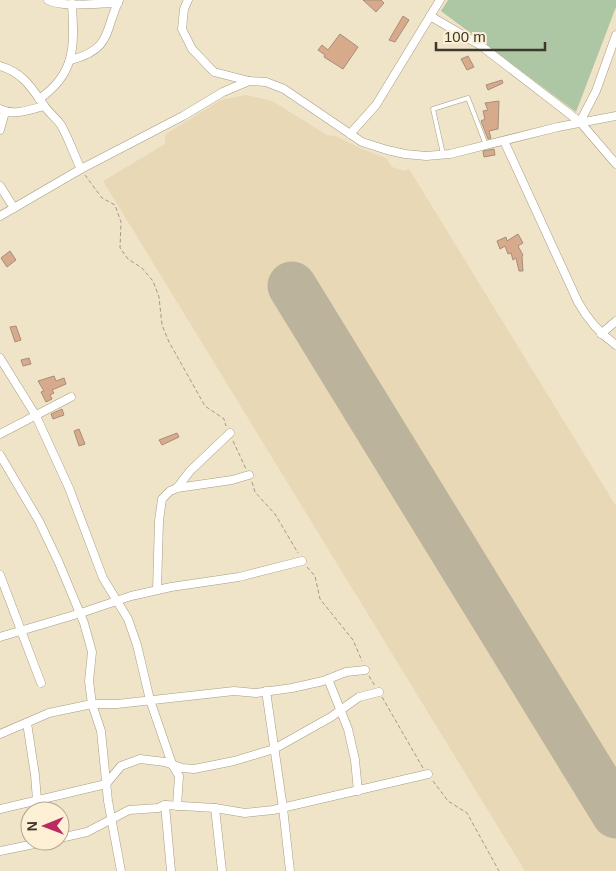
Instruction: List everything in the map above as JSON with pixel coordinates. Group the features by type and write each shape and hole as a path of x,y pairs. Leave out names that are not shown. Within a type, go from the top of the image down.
{"street":[{"path":"48,0 52,3 72,4 119,1 101,45 92,53 71,60"},
{"path":"188,0 184,10 182,29 192,49 214,72 249,81 266,82 284,89 362,142 387,150 426,156 443,154 580,122 616,116"},
{"path":"350,134 376,105 440,0"},
{"path":"0,130 3,111 20,112 42,102 71,60 74,45 72,4"},
{"path":"430,16 480,45 580,122 616,164"},
{"path":"580,122 596,91 616,35"},
{"path":"0,66 8,68 21,76 60,125 80,169"},
{"path":"0,216 80,169 183,116 223,92 249,81"},
{"path":"504,141 578,302 591,324 616,345"},
{"path":"0,186 14,208"},
{"path":"601,334 616,321"},
{"path":"0,358 36,416 69,488 103,578 128,619 137,646 150,700 172,764 179,776 177,806"},
{"path":"0,434 71,397"},
{"path":"177,488 190,471 230,433"},
{"path":"0,455 39,521 81,613 92,652 89,680 92,704 101,731 106,784 121,871"},
{"path":"157,590 162,499 170,491 177,488 249,476"},
{"path":"0,637 81,613 117,600 157,590 239,577 302,561"},
{"path":"0,575 41,682"},
{"path":"0,734 49,713 92,704 117,704 234,691 256,692 292,688 328,679 346,672 365,670"},
{"path":"328,679 348,730 355,760 358,791"},
{"path":"266,691 290,871"},
{"path":"0,809 106,784 121,766 140,759 165,762 194,769 234,761 274,748 302,734 358,697 379,692"},
{"path":"27,723 37,800"},
{"path":"70,836 87,832 129,810 158,808 164,805 215,808 245,813 283,808 428,774"},
{"path":"164,805 171,871"},
{"path":"215,808 222,871"},
{"path":"0,851 20,847"}],"lane":[{"path":"443,154 433,108 468,98 486,145"}],"path":[{"path":"80,169 102,198 115,205 121,222 120,248 128,259 142,268 153,281 159,297 162,325 170,342 205,406 224,420 255,492 275,514 302,561 315,576 320,599 353,640 365,670 398,723 419,763 448,801 467,813 499,871"}],"shaded area":[{"path":"246,95 272,101 327,135 336,136 386,158 392,167 405,171 409,169 616,506 616,871 525,871 103,181 165,144 165,135 221,100"}],"green space":[{"path":"448,0 616,0 616,7 576,112 441,11"}],"building":[{"path":"363,0 381,0 384,3 376,12"},
{"path":"403,16 409,20 395,42 389,40"},
{"path":"340,34 358,47 343,69 324,57 325,55 318,50 322,45 328,50"},
{"path":"468,56 474,67 467,70 461,59"},
{"path":"502,80 503,83 488,90 486,85"},
{"path":"499,101 498,129 489,131 491,138 488,139 481,121 485,119 483,111 488,110 485,103"},
{"path":"494,149 495,155 484,157 483,151"},
{"path":"518,234 523,243 518,246 523,255 523,271 519,271 516,258 513,260 511,253 508,254 505,246 500,249 497,241 506,237 507,241"},
{"path":"10,251 16,260 7,267 1,258"},
{"path":"16,326 21,340 15,342 10,327"},
{"path":"29,358 31,364 23,366 21,360"},
{"path":"54,376 56,381 64,378 66,384 52,390 54,393 50,395 52,399 46,402 41,392 44,391 38,381"},
{"path":"62,409 64,415 53,419 51,414"},
{"path":"79,429 85,444 79,446 74,431"},
{"path":"177,433 179,437 162,445 159,440"}],"runway":[{"path":"292,286 616,814"}]}
